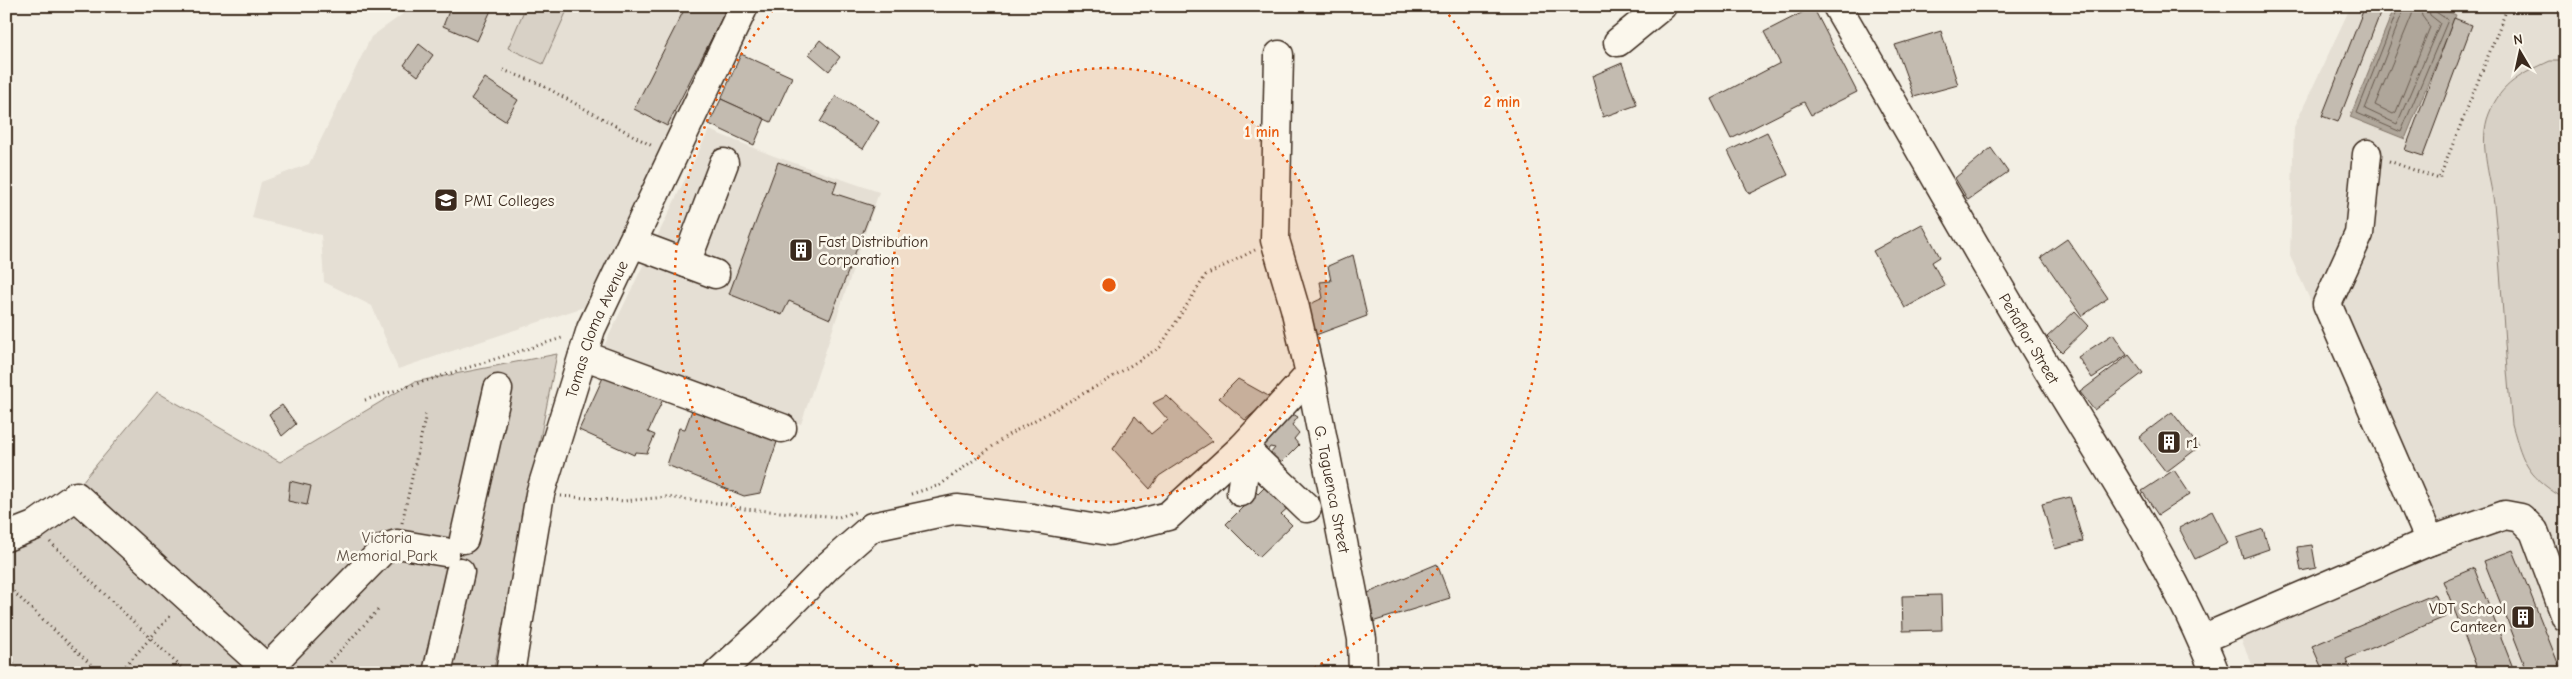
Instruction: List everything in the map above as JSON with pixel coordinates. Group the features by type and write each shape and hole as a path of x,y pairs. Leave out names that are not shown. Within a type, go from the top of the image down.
{"main road":[{"name":"Tomas Cloma Avenue","path":"510,673 540,494 591,329 744,6"},
{"path":"1618,42 1662,6"},
{"name":"Peñaflor Street","path":"1837,6 2044,364 2150,540 2202,639 2215,673"},
{"name":"G. Taguenca Street","path":"1279,55 1275,240 1295,308 1310,374 1362,639 1362,673"},
{"path":"2367,154 2359,234 2327,304 2430,541"},
{"path":"686,263 724,163"},
{"path":"632,243 716,274"},
{"path":"583,355 782,428"},
{"path":"718,673 768,627 829,565 872,528 958,508 1110,531 1168,516 1247,451 1310,374"},
{"path":"437,673 456,554 498,389"},
{"path":"1241,492 1247,451"},
{"path":"1247,451 1307,508"},
{"path":"6,537 34,526 76,496 264,670 385,548 397,544 456,554"},
{"path":"2202,639 2430,541 2505,515 2521,518 2534,531 2566,617"}],"path":[{"path":"2367,154 2439,179 2508,6"},
{"path":"503,70 538,82 672,157"},
{"path":"903,496 940,485 1008,435 1106,381 1160,347 1206,275 1275,240"},
{"path":"365,400 591,329"},
{"path":"397,544 426,414"},
{"path":"540,494 624,501 666,498 725,504 746,509 839,517 857,511"},
{"path":"34,526 187,673"},
{"path":"6,584 100,673"},
{"path":"120,673 187,597"},
{"path":"318,673 379,609"},
{"path":"6,656 22,673"},
{"path":"365,673 372,666"}],"shaded area":[{"name":"PMI Colleges","path":"414,6 731,6 584,307 398,369 372,306 324,282 321,235 252,218 261,182 309,164 371,37"},
{"path":"2351,6 2566,6 2566,673 2256,673 2231,617 2417,534 2290,256 2294,127"},
{"path":"709,130 774,156 879,192 801,424 599,356"}],"green space":[{"path":"526,6 569,6 543,64 508,48"},
{"path":"2550,61 2566,61 2566,500 2543,484 2529,469 2520,451 2512,424 2497,231 2485,147 2486,124 2494,103 2500,94 2522,75"},
{"name":"Victoria Memorial Park","path":"557,354 493,673 6,673 6,533 62,506 157,392 280,462 414,382"}],"water":[{"path":"2395,6 2434,6 2456,15 2405,139 2350,117"}],"building":[{"path":"451,6 493,6 477,41 443,26"},
{"path":"686,6 728,6 667,126 634,109"},
{"path":"2365,6 2383,6 2338,122 2322,116"},
{"path":"1813,7 1857,92 1811,115 1804,102 1731,139 1711,99 1780,63 1764,32"},
{"path":"2454,18 2472,25 2423,156 2405,150"},
{"path":"1941,31 1958,85 1914,97 1895,45"},
{"path":"820,40 840,57 829,71 809,54"},
{"path":"419,44 433,55 418,76 404,65"},
{"path":"741,54 792,77 771,122 721,99"},
{"path":"1622,63 1637,105 1603,117 1592,76"},
{"path":"485,78 518,100 505,121 471,99"},
{"path":"836,96 879,122 863,149 820,122"},
{"path":"721,99 765,119 754,145 709,124"},
{"path":"1767,132 1788,175 1749,194 1728,151"},
{"path":"1991,148 2008,172 1968,200 1955,178"},
{"name":"Fast Distribution Corporation","path":"778,162 837,182 833,193 873,206 830,319 789,301 782,315 729,294"},
{"path":"1922,224 1940,257 1932,262 1945,286 1905,308 1873,251"},
{"path":"2067,239 2108,298 2082,316 2041,257"},
{"path":"1353,255 1367,316 1313,336 1308,305 1323,298 1320,282 1331,281 1328,266"},
{"path":"2075,311 2089,326 2062,352 2047,337"},
{"path":"2113,334 2127,355 2092,378 2078,357"},
{"path":"2129,355 2143,373 2094,410 2080,392"},
{"path":"606,371 664,397 648,432 655,435 647,453 635,452 634,455 579,430"},
{"path":"1238,379 1272,398 1245,420 1219,398"},
{"path":"1167,396 1213,441 1159,476 1150,489 1113,449 1135,416 1151,434 1168,420 1153,403"},
{"path":"282,405 296,424 282,436 269,414"},
{"path":"692,410 778,439 760,493 744,496 667,465 679,428 685,429"},
{"path":"1286,410 1298,417 1292,425 1299,433 1294,439 1299,445 1278,466 1270,454 1275,448 1270,447 1267,451 1259,441"},
{"name":"r1","path":"2172,412 2199,447 2166,472 2139,437"},
{"path":"2174,470 2190,494 2158,515 2142,491"},
{"path":"290,481 311,486 307,505 288,501"},
{"path":"1269,483 1291,505 1281,514 1292,525 1259,557 1226,524 1245,505 1253,489 1258,494"},
{"path":"2070,497 2083,541 2055,549 2042,504"},
{"path":"2212,511 2228,543 2195,559 2179,528"},
{"path":"2263,529 2269,549 2243,558 2237,538"},
{"path":"2312,545 2316,568 2301,571 2297,547"},
{"name":"VDT School Canteen","path":"2513,550 2562,673 2528,673 2484,561"},
{"path":"1437,564 1450,598 1372,622 1363,595"},
{"path":"2474,568 2515,673 2479,673 2443,581"},
{"path":"2435,594 2445,617 2346,659 2352,673 2324,673 2312,646"},
{"path":"1941,595 1942,630 1903,631 1902,596"}],"place":[{"name":"PMI Colleges","path":"446,200"},
{"name":"Fast Distribution Corporation","path":"801,250"},
{"name":"r1","path":"2169,442"},
{"name":"VDT School Canteen","path":"2523,617"}]}
